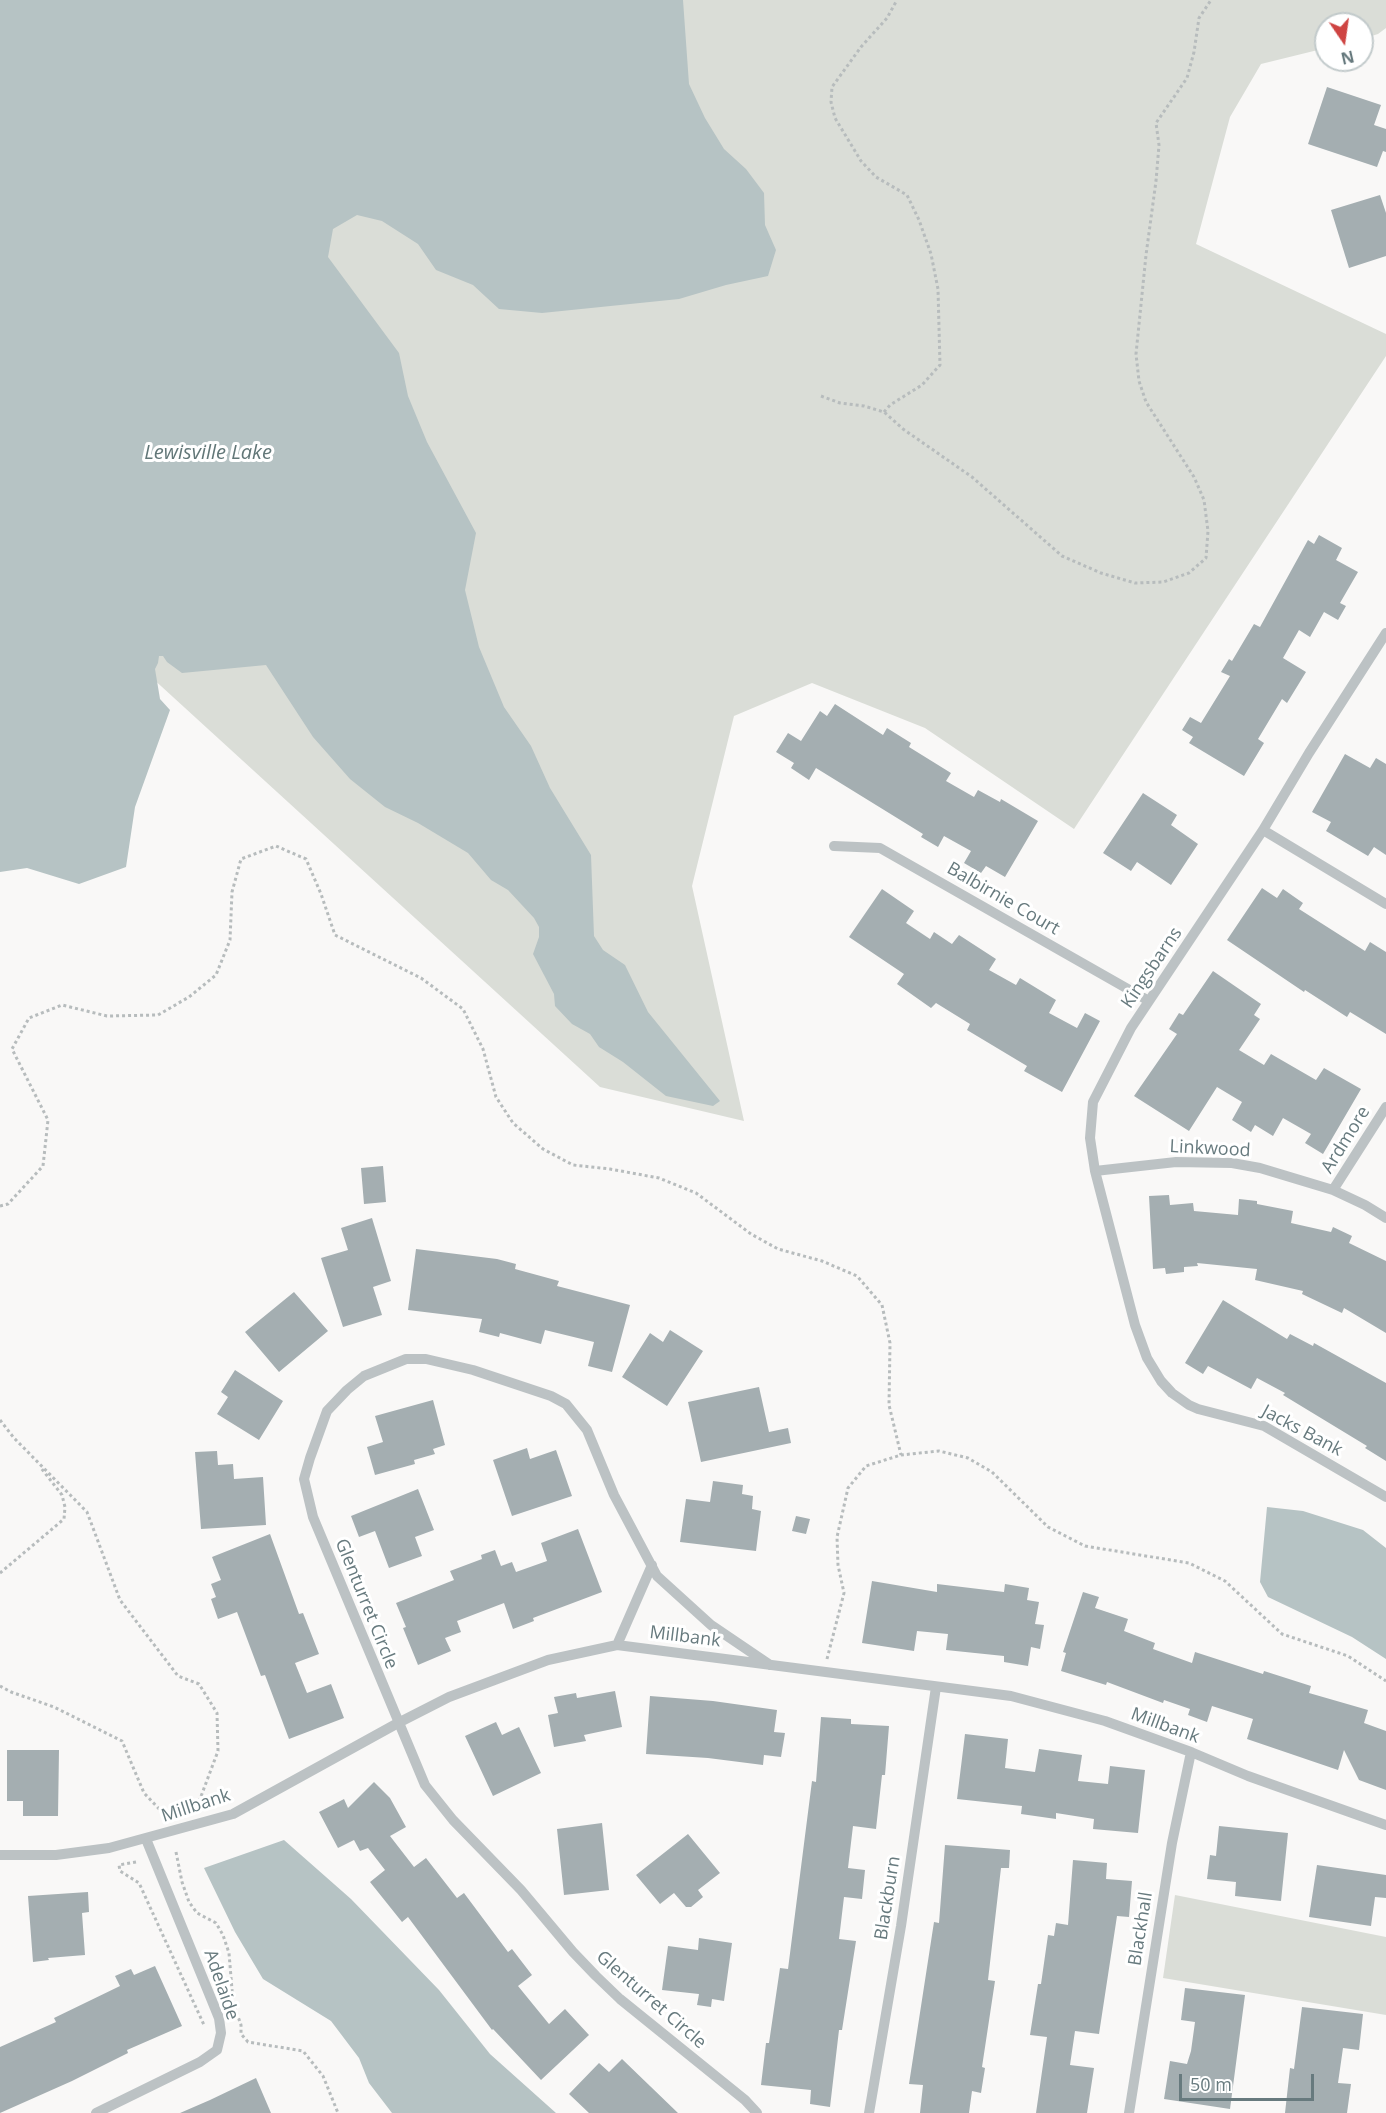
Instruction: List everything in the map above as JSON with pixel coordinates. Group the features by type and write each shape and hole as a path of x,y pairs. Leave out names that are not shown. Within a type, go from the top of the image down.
{"street":[{"name":"Kingsbarns","path":"1147,1358 1135,1325 1095,1171 1090,1138 1094,1102 1131,1028 1263,830 1386,633"},
{"path":"1263,830 1386,904"},
{"name":"Balbirnie Court","path":"834,846 880,848 1149,1001"},
{"name":"Ardmore","path":"1334,1190 1386,1107"},
{"name":"Linkwood","path":"1095,1171 1176,1162 1232,1163 1282,1173 1334,1190 1386,1218"},
{"name":"Jacks Bank","path":"1147,1358 1166,1386 1189,1405 1264,1426 1386,1497"},
{"name":"Glenturret Circle","path":"757,2113 745,2100 620,1999 573,1952 521,1890 453,1820 425,1785 313,1517 304,1479 327,1411 364,1376 406,1359 426,1359 473,1370 551,1396 566,1404 587,1430 614,1495 657,1576 711,1625 770,1665"},
{"path":"617,1645 651,1565"},
{"name":"Millbank","path":"0,1855 56,1855 109,1848 233,1814 449,1697 548,1660 617,1645 1011,1696 1105,1721 1191,1752 1248,1776 1386,1825"},
{"name":"Blackburn","path":"868,2113 901,1926 936,1687"},
{"name":"Blackhall","path":"1129,2113 1172,1843 1191,1752"},
{"name":"Adelaide","path":"96,2113 200,2062 217,2050 221,2033 219,2018 146,1839"}],"path":[{"path":"884,412 890,405 922,385 940,365 938,289 931,254 920,220 907,195 876,177 861,161 835,118 831,102 832,87 886,18 897,0"},
{"path":"821,396 840,403 864,405 884,412 903,429 972,477 1062,556 1101,573 1136,583 1163,582 1189,573 1206,558 1208,531 1204,500 1194,477 1146,402 1139,381 1136,354 1156,181 1159,145 1156,123 1187,78 1199,18 1211,0"},
{"path":"0,1206 8,1204 43,1166 48,1120 12,1049 28,1018 62,1005 107,1016 158,1015 189,997 216,975 230,940 232,892 241,859 276,846 306,859 335,935 421,978 463,1009 483,1049 496,1096 513,1123 543,1149 573,1165 659,1178 696,1193 751,1234 778,1250 822,1261 857,1276 882,1305 890,1343 889,1405 901,1455"},
{"path":"0,1420 87,1512 120,1600 178,1676 199,1684 217,1713 218,1752 197,1807 162,1812 144,1793 122,1741 54,1707 0,1686"},
{"path":"824,1672 844,1593 838,1565 837,1537 848,1488 866,1466 901,1455 939,1451 968,1458 992,1472 1048,1527 1085,1546 1189,1563 1225,1581 1282,1634 1348,1656 1386,1681"},
{"path":"0,1573 64,1519 66,1507 62,1495 32,1456"},
{"path":"176,1852 189,1902 197,1913 216,1923 223,1935 229,1953 232,2002 241,2025 241,2034 248,2042 303,2051 323,2076 338,2113"},
{"path":"135,1862 119,1865 120,1871 139,1883 205,2030"}],"shaded area":[{"path":"0,0 1386,0 1386,28 1378,34 1374,35 1374,12 1314,12 1314,51 1261,64 1230,117 1196,244 1386,334 1386,356 1074,829 925,728 812,683 734,716 692,886 744,1121 600,1087 0,539"},
{"path":"1175,1895 1386,1937 1386,2015 1163,1978"}],"water":[{"name":"Lewisville Lake","path":"0,0 683,0 689,84 705,118 724,149 746,169 764,193 765,225 776,250 768,276 679,299 542,313 499,309 473,285 436,270 418,244 382,221 357,215 333,229 328,257 399,353 408,396 427,442 476,533 465,590 479,647 504,707 531,746 550,788 591,855 594,936 603,950 625,965 648,1012 720,1101 713,1106 666,1096 623,1062 599,1047 590,1034 572,1024 555,1006 554,994 533,954 539,937 539,927 534,918 508,890 491,880 468,853 418,823 385,807 350,779 313,737 266,665 182,673 167,662 163,656 159,656 155,669 160,699 170,710 135,807 126,867 79,884 27,868 0,872"},
{"path":"1267,1507 1303,1511 1363,1530 1386,1548 1386,1659 1352,1637 1268,1597 1260,1582"},
{"path":"284,1840 351,1899 439,1990 490,2054 556,2113 392,2113 369,2083 359,2058 331,2021 263,1979 235,1932 204,1868"}],"building":[{"path":"1327,87 1381,105 1374,125 1386,129 1386,152 1383,151 1377,167 1308,144"},
{"path":"1380,195 1386,213 1386,256 1349,268 1331,210"},
{"path":"1319,535 1342,548 1336,560 1358,572 1340,603 1346,606 1338,620 1324,612 1310,637 1299,630 1283,658 1306,672 1287,703 1282,699 1258,739 1264,743 1244,776 1189,743 1193,737 1182,730 1190,717 1201,723 1230,676 1221,672 1229,659 1232,661 1254,624 1260,627 1308,540 1314,544"},
{"path":"835,704 883,735 887,728 911,743 909,747 951,773 946,781 974,797 978,790 1000,802 1001,799 1038,821 1005,877 986,866 981,873 964,863 971,851 944,836 938,847 921,837 923,834 816,768 809,780 791,768 794,763 776,752 788,733 801,741 820,711 827,716"},
{"path":"1345,754 1370,768 1376,758 1386,764 1386,855 1374,847 1368,856 1326,831 1331,822 1312,812"},
{"path":"1143,793 1177,815 1171,825 1198,844 1171,885 1137,862 1131,871 1103,853"},
{"path":"1262,888 1277,898 1283,889 1303,903 1299,909 1365,951 1370,942 1386,952 1386,1034 1350,1012 1347,1017 1305,990 1304,992 1227,940"},
{"path":"882,889 914,911 906,923 930,939 934,932 952,944 959,935 996,959 989,970 1016,985 1020,978 1056,1000 1049,1013 1077,1028 1085,1013 1100,1021 1062,1092 1024,1071 1027,1066 967,1030 970,1024 936,1003 931,1008 897,984 904,974 849,937"},
{"path":"1213,971 1261,1004 1254,1015 1260,1019 1239,1050 1264,1065 1271,1054 1316,1080 1324,1068 1361,1089 1323,1154 1305,1143 1311,1134 1283,1118 1273,1136 1255,1125 1251,1132 1232,1120 1242,1102 1217,1087 1189,1131 1134,1096 1177,1034 1169,1029 1179,1013 1183,1015"},
{"path":"383,1166 386,1202 364,1204 361,1168"},
{"path":"1169,1195 1170,1205 1193,1203 1194,1211 1238,1215 1239,1199 1257,1201 1257,1204 1293,1211 1291,1223 1331,1232 1333,1227 1352,1236 1349,1243 1386,1261 1386,1333 1344,1308 1342,1313 1302,1294 1303,1291 1255,1280 1257,1269 1197,1263 1198,1266 1184,1267 1184,1272 1166,1274 1165,1268 1153,1269 1149,1196"},
{"path":"372,1218 391,1281 373,1287 382,1315 343,1327 321,1258 348,1250 341,1228"},
{"path":"416,1249 497,1259 516,1264 515,1269 559,1281 557,1286 630,1305 612,1372 588,1366 594,1342 545,1330 541,1344 500,1333 499,1337 479,1332 482,1319 408,1310"},
{"path":"294,1292 328,1331 279,1372 245,1332"},
{"path":"1223,1300 1287,1339 1290,1334 1313,1346 1314,1343 1386,1383 1386,1461 1365,1448 1367,1446 1283,1395 1285,1393 1257,1378 1251,1389 1208,1366 1203,1374 1185,1363"},
{"path":"670,1330 703,1351 667,1406 622,1377 650,1333 663,1342"},
{"path":"235,1370 283,1401 259,1440 217,1414 228,1397 221,1392"},
{"path":"759,1387 769,1432 788,1428 791,1443 701,1462 688,1402"},
{"path":"433,1400 445,1445 433,1449 435,1454 414,1460 415,1464 375,1475 367,1447 383,1442 375,1416"},
{"path":"527,1448 530,1459 556,1450 572,1496 512,1516 493,1460"},
{"path":"217,1451 218,1465 233,1464 234,1479 263,1477 266,1525 201,1529 195,1452"},
{"path":"713,1481 743,1485 742,1494 753,1496 752,1509 761,1511 756,1551 680,1542 686,1499 710,1502"},
{"path":"418,1489 434,1530 415,1537 422,1556 389,1568 375,1531 359,1537 351,1516"},
{"path":"796,1516 810,1519 806,1534 792,1531"},
{"path":"578,1529 602,1592 533,1618 534,1621 513,1629 504,1603 457,1621 461,1632 445,1638 451,1651 418,1665 396,1603 454,1580 450,1571 482,1559 481,1555 495,1550 501,1566 512,1562 516,1572 547,1561 541,1543"},
{"path":"270,1534 299,1614 303,1613 319,1654 295,1663 307,1693 331,1684 344,1718 289,1739 265,1675 261,1676 237,1612 218,1619 211,1599 216,1597 211,1584 221,1580 212,1557"},
{"path":"872,1581 937,1592 937,1584 1004,1592 1005,1584 1029,1588 1027,1600 1039,1602 1035,1624 1044,1625 1040,1649 1031,1647 1028,1666 1004,1662 1004,1656 946,1650 948,1634 917,1631 914,1651 862,1643"},
{"path":"1083,1592 1099,1597 1095,1608 1128,1619 1124,1631 1155,1643 1153,1649 1192,1663 1195,1652 1263,1674 1264,1671 1311,1686 1309,1693 1368,1710 1364,1723 1386,1731 1386,1790 1359,1780 1344,1750 1338,1770 1247,1739 1253,1719 1212,1706 1207,1722 1188,1715 1190,1709 1164,1700 1163,1703 1107,1682 1106,1685 1061,1671 1066,1653 1063,1652"},
{"path":"615,1691 622,1727 584,1735 586,1741 554,1747 548,1715 558,1713 554,1697 576,1693 577,1698"},
{"path":"650,1696 713,1701 777,1710 774,1732 785,1733 781,1757 764,1755 763,1765 708,1758 646,1754"},
{"path":"821,1717 851,1719 851,1724 889,1726 885,1775 882,1775 876,1829 853,1826 848,1868 865,1870 862,1899 844,1897 839,1939 856,1941 842,2030 839,2030 830,2107 810,2104 811,2090 761,2085 780,1968 788,1969 812,1781 816,1782"},
{"path":"496,1722 502,1735 519,1727 541,1773 493,1796 465,1736"},
{"path":"965,1734 1008,1739 1005,1768 1035,1772 1039,1749 1082,1755 1078,1781 1108,1784 1110,1766 1145,1770 1138,1833 1093,1829 1094,1819 1056,1813 1056,1819 1021,1814 1022,1806 957,1799"},
{"path":"7,1750 59,1750 58,1816 23,1816 23,1801 7,1801"},
{"path":"374,1782 390,1798 406,1827 390,1836 414,1867 426,1858 457,1898 464,1893 508,1952 512,1949 532,1975 518,1986 549,2024 565,2009 589,2035 541,2080 492,2030 408,1917 402,1922 370,1882 385,1870 368,1848 360,1851 354,1840 338,1848 319,1812 344,1799 348,1808"},
{"path":"602,1823 609,1890 564,1895 557,1829"},
{"path":"1219,1826 1288,1833 1281,1901 1235,1896 1236,1882 1207,1879 1210,1855 1216,1856"},
{"path":"688,1834 720,1873 698,1890 703,1897 691,1907 686,1907 674,1893 660,1904 636,1875"},
{"path":"945,1845 1010,1850 1009,1868 1001,1868 988,1980 995,1981 982,2067 985,2068 981,2093 972,2091 969,2113 920,2113 923,2085 909,2084 934,1922 939,1923"},
{"path":"1073,1860 1107,1863 1106,1879 1132,1881 1129,1917 1117,1916 1099,2034 1075,2031 1070,2065 1094,2068 1087,2113 1036,2113 1047,2037 1030,2035 1048,1935 1054,1936 1056,1923 1068,1925"},
{"path":"1317,1865 1386,1875 1386,1898 1375,1897 1371,1926 1309,1917"},
{"path":"88,1892 89,1912 82,1913 85,1955 48,1958 49,1960 33,1962 28,1896"},
{"path":"699,1938 732,1943 724,2001 712,1999 711,2007 697,2005 699,1994 662,1990 668,1946 698,1950"},
{"path":"155,1966 182,2026 127,2050 128,2053 72,2081 0,2113 0,2047 56,2022 54,2018 120,1986 115,1976 131,1969 134,1975"},
{"path":"1185,1988 1245,1995 1230,2109 1164,2099 1170,2061 1187,2064 1191,2051 1195,2022 1181,2020"},
{"path":"1302,2007 1363,2014 1359,2050 1343,2048 1338,2083 1351,2084 1347,2113 1285,2113 1290,2068 1294,2069"},
{"path":"622,2059 678,2113 589,2113 569,2094 599,2063 609,2072"},
{"path":"256,2078 271,2113 180,2113 210,2100"}]}
